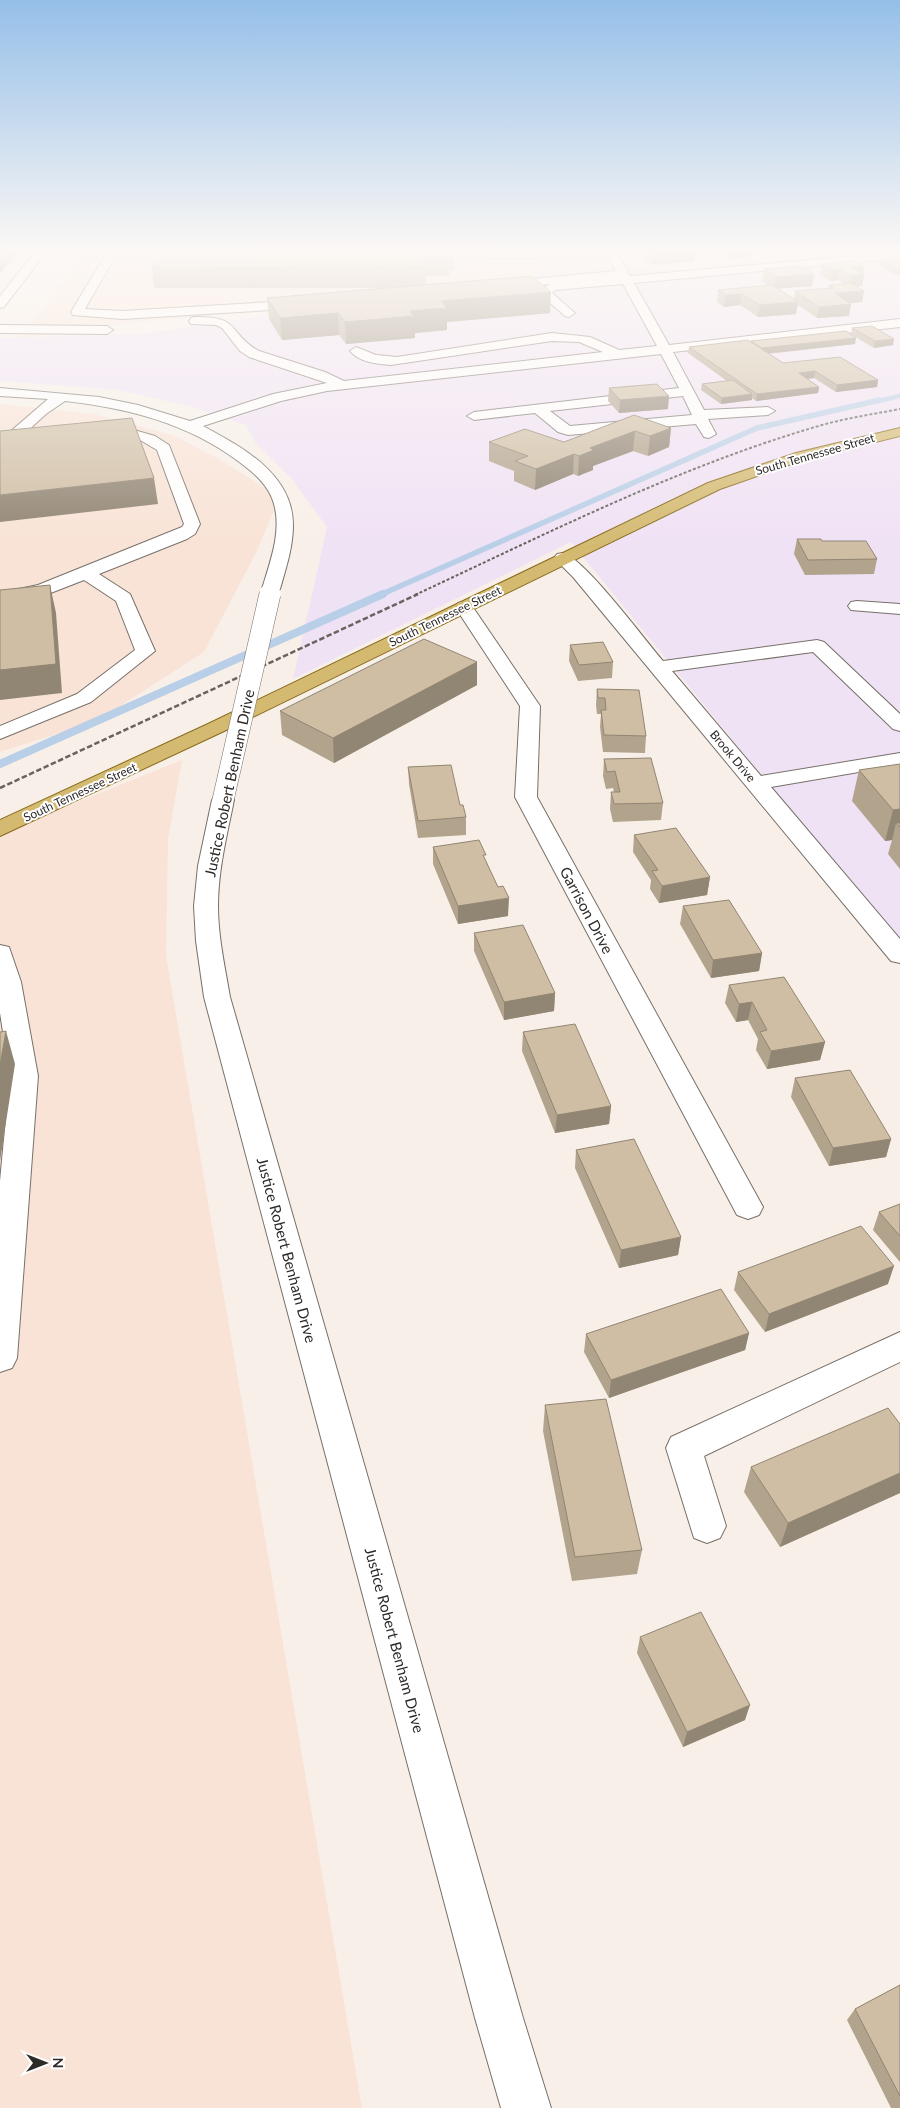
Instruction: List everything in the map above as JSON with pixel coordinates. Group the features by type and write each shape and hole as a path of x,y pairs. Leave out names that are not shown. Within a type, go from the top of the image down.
{"main road":[{"name":"South Tennessee Street","path":"0,828 215,728 562,558 738,477 818,451 900,432"}],"street":[{"path":"247,349 253,354 327,376 341,385"},
{"path":"356,351 364,357 378,361 397,362 475,349"},
{"path":"608,349 616,354"},
{"path":"189,426 298,392 341,385 654,349"},
{"path":"666,349 709,434"},
{"path":"0,392 61,397 138,410 186,412 246,407"},
{"path":"474,416 607,398 687,392"},
{"path":"56,440 20,441 16,439 16,434 40,411 61,397"},
{"path":"229,434 246,407"},
{"path":"538,408 563,430 568,431 768,410"},
{"name":"Justice Robert Benham Drive","path":"138,410 189,426 229,434 277,491 282,502 285,524 284,538 211,859 206,905 208,946 217,997 499,2018 526,2108"},
{"path":"0,598 42,590 181,535 189,530 192,524 164,448 158,442 135,434 86,438"},
{"name":"Brook Drive","path":"562,558 579,572 899,953"},
{"path":"0,733 84,698 145,651 124,598 86,572"},
{"path":"857,606 900,609"},
{"name":"Garrison Drive","path":"464,607 530,706 526,797 748,1207"},
{"path":"658,667 817,646 900,725"},
{"path":"756,783 900,759"},
{"path":"0,953 8,982 24,1076 0,1358"},
{"path":"707,1526 684,1448 900,1346"}],"shaded area":[{"path":"0,349 900,349 900,946 571,542 293,679 327,527 291,478 254,441 246,425 192,407 119,390 0,381"},
{"path":"0,404 94,414 175,436 217,458 280,497 255,555 204,652 97,721 0,752"},
{"path":"182,760 168,840 166,955 362,2108 0,2108 0,833"}],"building":[{"path":"692,349 762,349 783,363 840,357 878,380 837,385 815,371 799,373 819,387 757,394"},
{"path":"733,380 752,394 722,398 702,384"},
{"path":"657,384 669,396 620,400 609,388"},
{"path":"634,415 671,428 650,436 635,431 590,448 594,450 579,456 574,454 536,469 515,461 528,456 489,442 525,429 564,442"},
{"path":"132,418 154,478 0,495 0,431"},
{"path":"797,539 866,541 877,559 808,560"},
{"path":"50,585 56,664 0,670 0,590"},
{"path":"424,639 477,662 333,738 280,711"},
{"path":"603,642 613,662 579,665 570,645"},
{"path":"597,689 639,690 646,736 604,735 601,710 606,710 605,698 598,698"},
{"path":"651,758 663,803 614,804 611,792 620,792 615,771 607,772 604,759"},
{"path":"900,764 900,809 893,810 859,770"},
{"path":"451,765 460,805 463,805 466,817 418,821 408,767"},
{"path":"676,828 710,877 662,886 652,871 658,870 634,835"},
{"path":"479,840 486,855 483,855 498,887 503,886 509,898 458,906 433,847"},
{"path":"729,900 762,953 713,960 683,906"},
{"path":"523,925 555,993 504,1002 474,933"},
{"path":"784,977 825,1042 771,1051 760,1032 767,1030 752,1002 739,1004 729,985"},
{"path":"575,1024 611,1106 557,1115 523,1032"},
{"path":"6,1031 0,1065 0,1032"},
{"path":"850,1070 891,1139 833,1148 795,1078"},
{"path":"634,1139 681,1237 621,1250 576,1150"},
{"path":"900,1204 900,1236 879,1212"},
{"path":"861,1226 894,1266 769,1314 738,1272"},
{"path":"721,1289 749,1333 611,1380 586,1334"},
{"path":"606,1399 642,1550 575,1557 545,1405"},
{"path":"888,1408 900,1424 900,1473 788,1523 751,1467"},
{"path":"701,1612 750,1705 687,1732 640,1637"},
{"path":"900,1985 900,2096 855,2009"}],"waterway":[{"path":"874,402 900,396"},
{"path":"380,595 757,428 880,400"},
{"path":"0,764 383,594"}],"railway":[{"path":"415,595 615,502 717,460 822,425 900,409"},
{"path":"0,788 418,594"}]}
